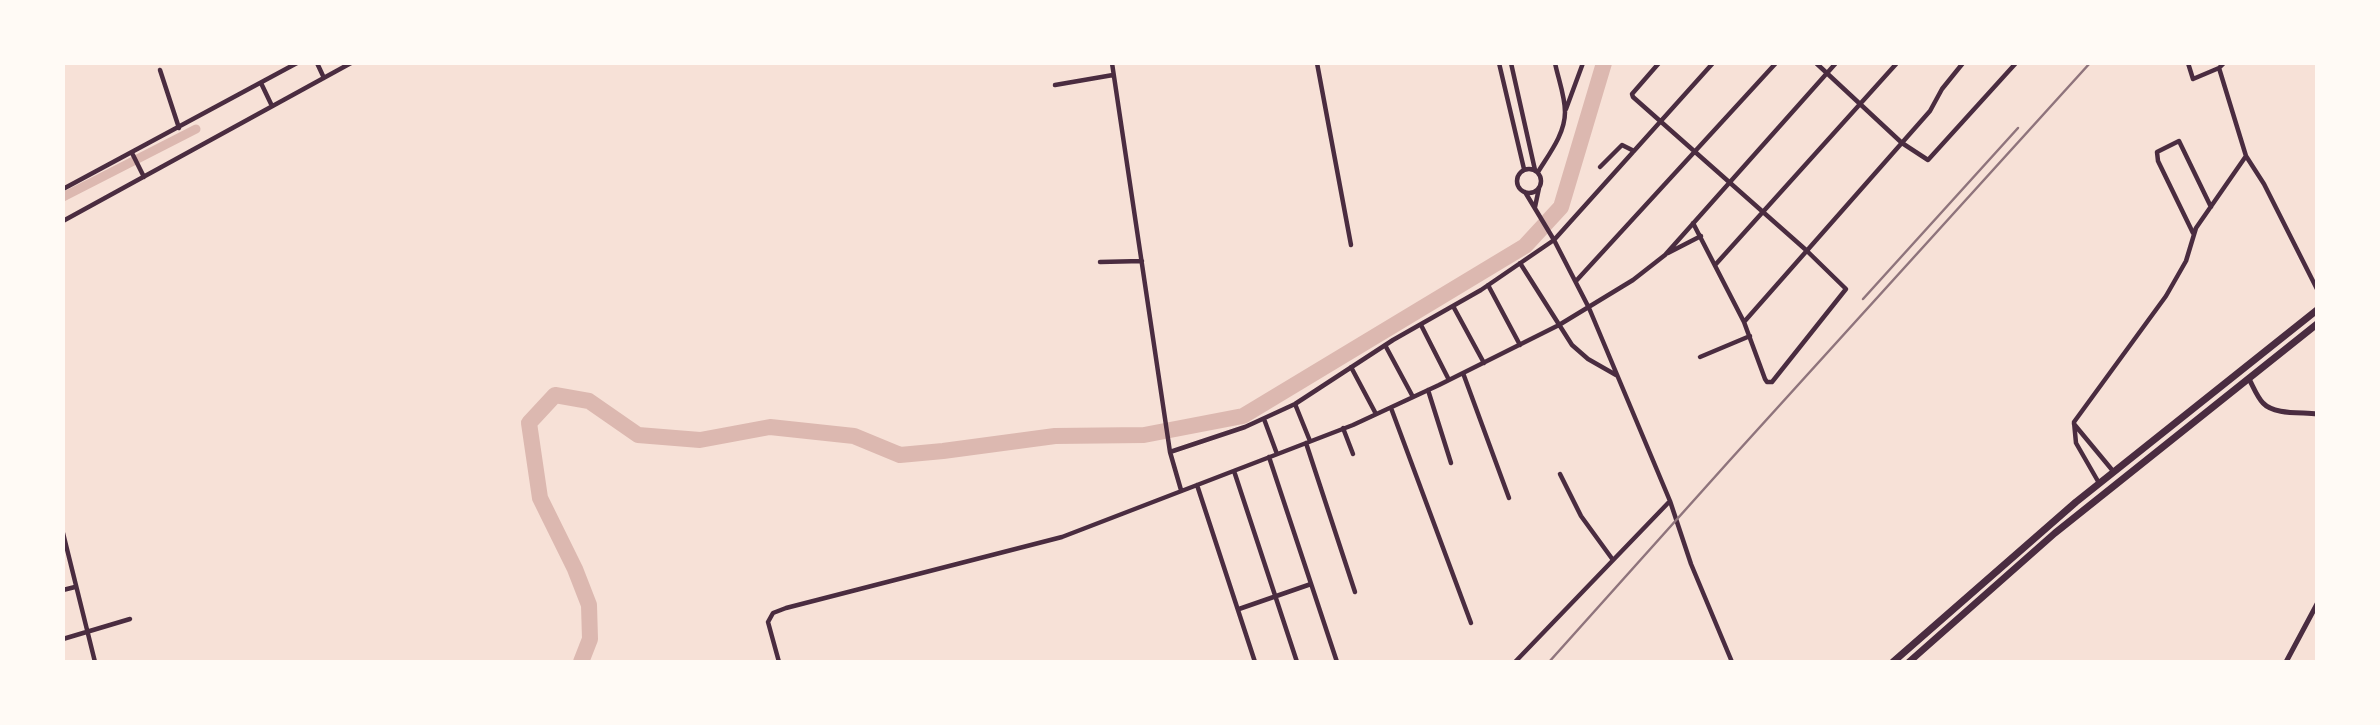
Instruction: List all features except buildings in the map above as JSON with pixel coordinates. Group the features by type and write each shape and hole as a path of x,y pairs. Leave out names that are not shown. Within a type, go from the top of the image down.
{"highway":[{"path":"1893,662 2113,471 2317,310"},
{"path":"1909,662 2055,533 2317,324"}],"street":[{"path":"63,189 262,85 297,63"},
{"path":"317,63 324,76"},
{"path":"63,221 351,63"},
{"path":"1112,63 1169,449 1181,490"},
{"path":"1317,63 1352,245"},
{"path":"1555,63 1566,110"},
{"path":"1537,171 1560,135 1583,63"},
{"path":"1659,63 1632,96 1806,250 1845,288 1846,292 1772,382 1765,379 1744,322 1693,223"},
{"path":"1169,449 1235,431 1295,404 1385,345 1488,285 1555,240 1713,63"},
{"path":"1576,281 1776,63"},
{"path":"1816,63 1902,143 1927,159 1930,159 2016,63"},
{"path":"1665,255 1836,63"},
{"path":"1716,264 1897,63"},
{"path":"1744,322 1930,111 1942,89 1962,63"},
{"path":"2188,63 2193,79 2219,68 2224,63"},
{"path":"1524,169 1499,65 1511,64 1542,182 1535,208"},
{"path":"2219,68 2246,156 2264,184 2317,289"},
{"path":"160,70 179,128"},
{"path":"1055,85 1113,75"},
{"path":"262,85 272,105"},
{"path":"2193,233 2158,161 2157,152 2179,141 2211,207"},
{"path":"1600,167 1622,145 1634,151"},
{"path":"133,154 143,175"},
{"path":"2099,483 2076,443 2074,424 2082,409 2177,279 2186,261 2193,233 2246,156"},
{"path":"1537,171 1524,169 1518,174 1516,181 1555,240 1589,308 1670,501 1691,564 1732,662"},
{"path":"1524,192 1531,193 1540,187"},
{"path":"779,662 769,627 770,616 786,608 1062,537 1343,428 1450,380 1559,325 1633,280 1665,255 1701,236"},
{"path":"1100,262 1142,261"},
{"path":"1520,263 1559,325 1582,355 1617,376"},
{"path":"1488,285 1520,345"},
{"path":"1453,306 1484,363"},
{"path":"1421,325 1450,380"},
{"path":"1700,357 1750,336"},
{"path":"1385,345 1413,397"},
{"path":"1351,367 1376,414"},
{"path":"1463,373 1509,498"},
{"path":"2249,379 2268,407 2317,414"},
{"path":"1428,390 1451,463"},
{"path":"1295,404 1354,592"},
{"path":"1391,408 1471,623"},
{"path":"1264,419 1278,454"},
{"path":"2074,424 2113,471"},
{"path":"1343,428 1353,454"},
{"path":"1269,457 1337,662"},
{"path":"1234,471 1297,662"},
{"path":"1560,474 1581,516 1614,560"},
{"path":"1198,485 1255,662"},
{"path":"1515,662 1670,501"},
{"path":"63,533 66,561 95,662"},
{"path":"1239,609 1311,584"},
{"path":"63,590 75,587"},
{"path":"2286,662 2317,604"},
{"path":"63,639 130,619"}],"waterway":[{"path":"581,662 590,639 589,605 575,569 540,498 529,423 555,395 589,401 638,435 700,440 770,427 854,436 900,455 1055,436 1144,435 1243,416 1525,246 1561,207 1604,63"},
{"path":"63,197 196,129"}],"railway":[{"path":"1549,662 2090,63"},
{"path":"1863,299 2018,128"}]}
